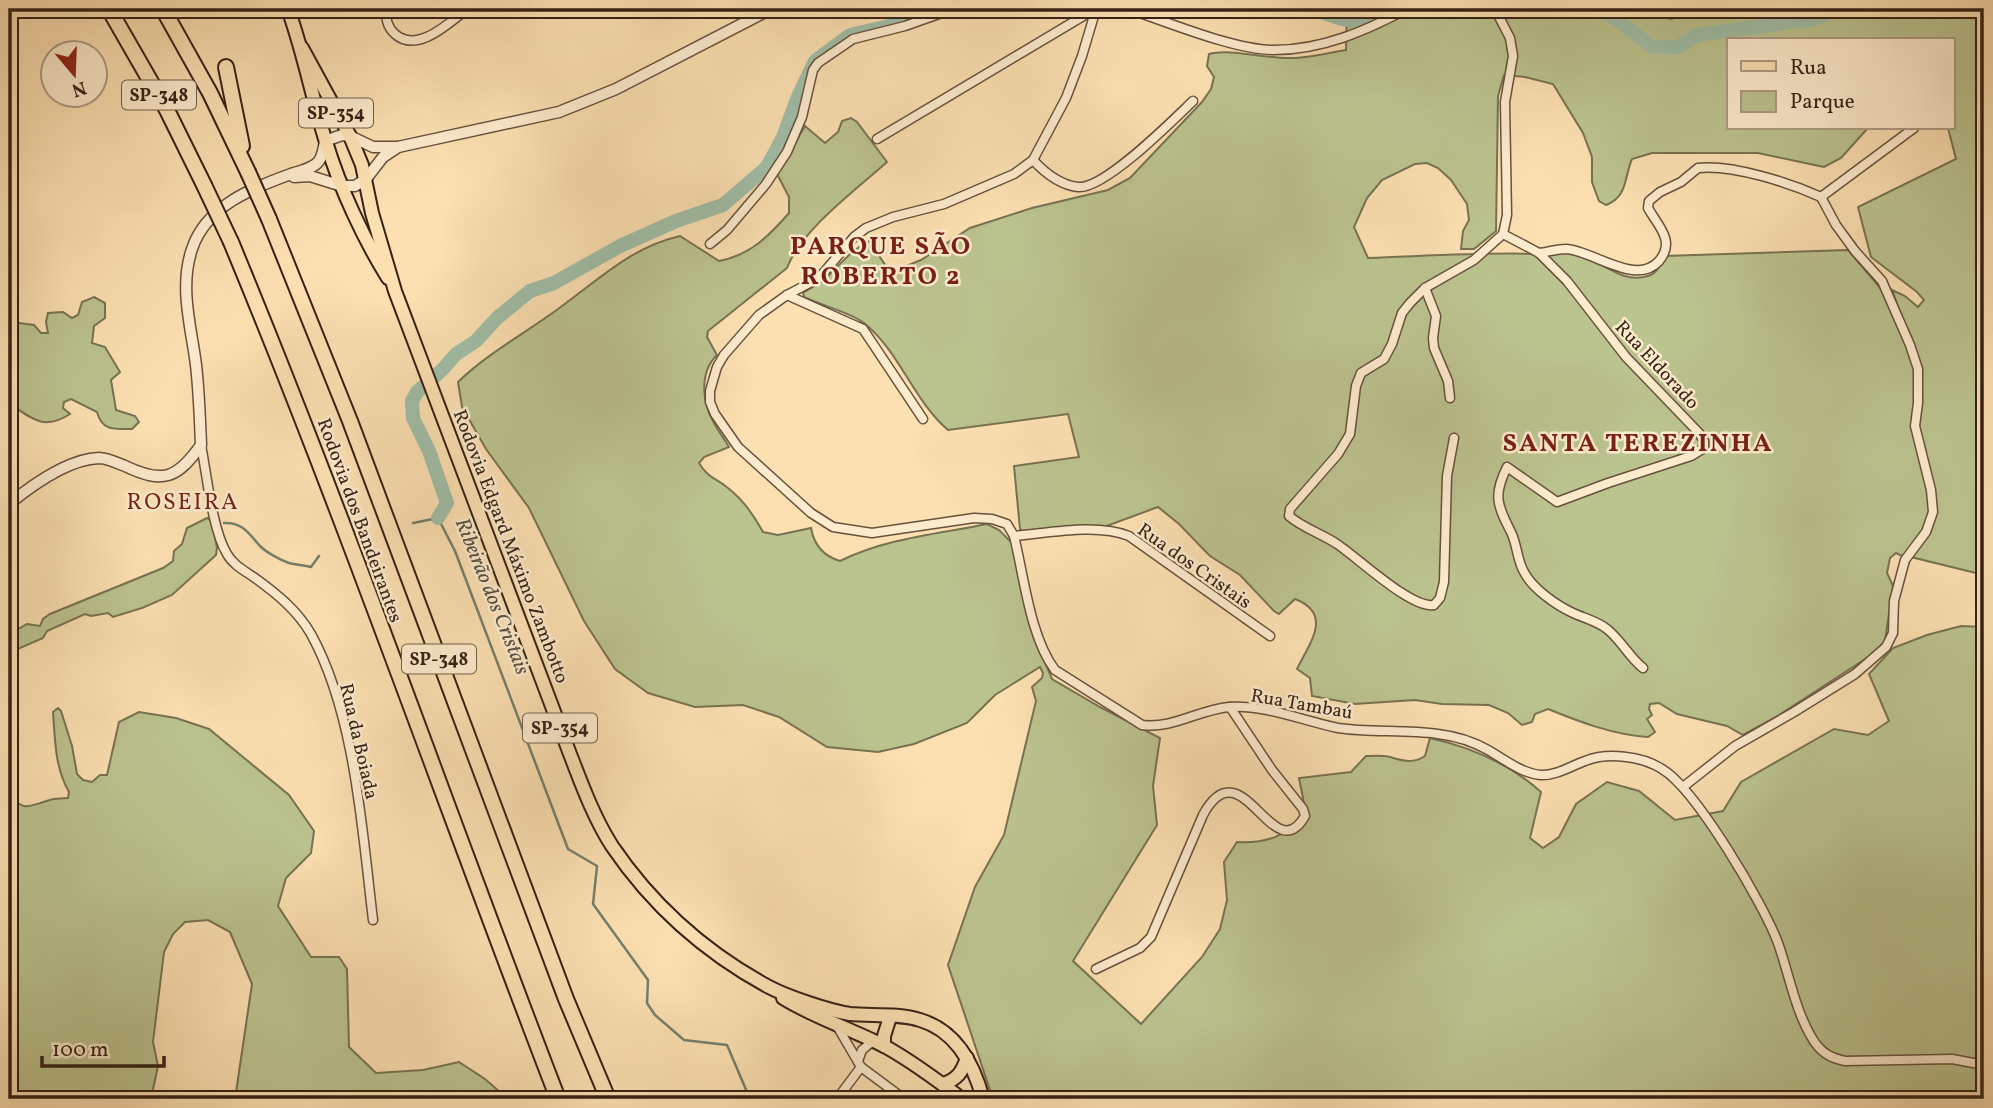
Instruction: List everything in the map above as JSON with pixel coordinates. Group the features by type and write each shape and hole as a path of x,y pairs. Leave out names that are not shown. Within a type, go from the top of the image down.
{"highway":[{"name":"Rodovia dos Bandeirantes","path":"109,9 167,110 232,242 298,401 558,1099"},
{"name":"Rodovia dos Bandeirantes","path":"163,9 210,93 269,219 345,409 566,999 608,1099"},
{"path":"226,67 247,170"}],"main road":[{"name":"Rodovia Edgard Máximo Zambotto","path":"288,9 302,48 326,141 342,186 395,291"},
{"name":"Rodovia Edgard Máximo Zambotto","path":"302,48 350,136 366,179 372,213 395,291 574,765 611,844 646,889 681,926 739,970 772,988 837,1011 918,1019 942,1031 958,1044 967,1058 983,1099"},
{"name":"Rodovia Edgard Máximo Zambotto","path":"772,988 796,1007 918,1065 962,1099"},
{"path":"878,1044 884,1036 890,1017"},
{"path":"943,1084 959,1075 967,1058"}],"street":[{"path":"386,9 386,21 390,30 399,38 415,41 438,30 467,9"},
{"path":"9,504 29,487 82,461 100,458 155,477 168,475 184,466 201,445 196,366 186,304 186,282 192,246 223,207 245,192 315,164 323,154 326,141 342,135 373,147 398,146 542,116 578,105 638,78 771,9"},
{"path":"710,244 727,230 766,184 788,152 802,117 813,70 818,63 853,39 905,26 953,9"},
{"path":"877,139 1095,9"},
{"path":"1014,536 1007,524 992,519 974,518 872,533 833,527 811,513 738,447 710,402 712,381 729,348 759,315 820,278 854,237 866,228 893,217 954,200 1014,174 1033,160 1066,98 1082,57 1095,9"},
{"path":"1128,9 1225,40 1272,50 1342,39 1407,9"},
{"path":"1454,438 1447,476 1444,582 1440,598 1434,606 1426,606 1393,587 1338,544 1289,516 1290,509 1338,454 1350,434 1356,386 1362,373 1384,359 1402,313 1425,288 1474,260 1503,234 1507,215 1505,102 1513,55 1510,38 1494,9"},
{"path":"1033,160 1047,174 1062,183 1079,188 1088,186 1134,156 1193,101"},
{"path":"1821,197 1911,130"},
{"path":"282,178 310,176 342,186 355,186 366,179 383,157 398,146"},
{"path":"1539,253 1567,249 1624,268 1644,270 1661,259 1667,243 1665,233 1648,208 1649,201 1660,192 1681,182 1698,167 1760,176 1795,186 1821,197 1836,225 1882,281 1918,369 1915,426 1931,490 1933,512 1926,532 1905,560 1894,601 1893,633 1886,647 1855,674 1735,746 1683,787"},
{"name":"Rua Eldorado","path":"1503,234 1539,253 1581,298 1626,357 1690,422 1704,441 1704,447 1691,457 1557,502 1507,467 1498,487 1502,516 1512,534 1523,572 1539,590 1571,612 1604,627 1643,668"},
{"path":"1425,288 1436,316 1434,348 1448,381 1450,398"},
{"path":"787,296 863,329 923,419"},
{"name":"Rua da Boiada","path":"201,445 218,532 227,554 238,566 299,614 332,684 359,802 373,919"},
{"name":"Rua dos Cristais","path":"1014,536 1101,530 1129,536 1270,636"},
{"name":"Rua Tambaú","path":"1014,536 1039,642 1055,670 1142,725 1156,727 1230,707 1273,712 1338,728 1441,734 1485,748 1513,765 1541,775 1603,757 1649,762 1663,769 1683,787 1721,840 1771,926 1805,1023 1821,1051 1832,1058 1845,1061 1952,1059 1984,1065"},
{"path":"1096,969 1140,948 1151,937 1203,815 1217,796 1233,793 1243,796 1277,829 1292,828 1301,823 1305,816 1230,707"},
{"path":"835,1024 860,1064 904,1099"},
{"path":"837,1099 860,1064 862,1050 878,1044"}],"green space":[{"path":"1347,9 1649,9 1651,14 1671,19 1704,9 1772,9 1796,12 1806,9 1977,9 1984,22 1984,575 1911,557 1927,533 1935,511 1930,477 1917,426 1920,366 1892,290 1918,307 1924,300 1871,257 1858,207 1956,159 1949,130 1954,130 1954,38 1727,38 1727,130 1866,130 1841,158 1824,167 1758,153 1652,153 1632,159 1622,192 1606,205 1599,201 1592,182 1592,157 1583,133 1553,84 1504,75 1498,96 1496,231 1474,249 1461,249 1463,231 1469,220 1467,204 1451,180 1438,168 1427,163 1415,164 1382,180 1367,198 1354,227 1368,258 1569,252 1618,274 1638,278 1654,273 1664,256 1848,250 1888,297 1916,369 1913,423 1930,491 1932,512 1925,532 1904,557 1896,553 1890,558 1887,573 1893,586 1885,641 1873,654 1776,717 1743,735 1727,726 1677,714 1659,703 1650,704 1652,715 1647,719 1655,732 1648,737 1610,731 1548,709 1535,714 1532,722 1522,725 1508,713 1489,705 1442,704 1415,700 1355,704 1312,696 1310,678 1297,669 1315,630 1316,621 1307,605 1295,599 1279,614 1274,611 1240,575 1210,556 1158,507 1104,527 1024,532 1020,529 1014,466 1079,457 1068,414 948,430 925,405 877,335 852,316 804,297 803,293 824,280 853,251 869,241 888,269 894,271 921,260 970,228 1032,208 1108,190 1130,178 1211,89 1214,77 1207,66 1209,54 1228,52 1291,58 1346,50"},
{"path":"851,118 857,122 887,162 817,225 804,239 787,268 708,331 707,337 717,355 707,370 705,397 710,415 729,447 704,457 699,463 708,474 738,497 763,532 778,535 811,528 820,549 840,561 894,542 987,524 999,530 1013,544 1041,653 1052,679 1160,738 1153,786 1157,825 1073,961 1141,1024 1202,957 1220,929 1227,900 1224,862 1237,842 1275,837 1307,818 1299,778 1351,772 1366,756 1416,760 1425,756 1430,738 1445,742 1503,765 1541,792 1530,838 1543,848 1559,837 1576,804 1607,782 1639,791 1675,820 1723,811 1741,782 1834,729 1868,735 1889,721 1869,674 1893,648 1961,626 1984,627 1984,1099 993,1099 948,965 975,887 1004,835 1036,701 1032,687 1042,678 1040,667 995,695 967,723 914,744 878,752 827,747 779,717 743,705 695,707 648,693 615,669 584,621 529,508 486,449 462,407 458,382 615,266 646,248 680,236 719,261 749,250 789,213 789,197 777,174 805,126 825,143 838,132 842,121"},
{"path":"94,297 105,303 105,318 94,326 92,343 105,347 120,372 111,380 116,410 135,416 139,422 132,429 106,426 97,412 71,399 64,402 63,408 70,414 53,422 38,421 9,403 9,307 19,323 34,325 41,333 48,333 48,313 63,312 72,318 78,315 82,302"},
{"path":"207,518 212,522 216,555 172,595 113,617 108,613 91,616 85,614 47,631 43,638 13,651 15,674 9,687 9,630 27,624 40,626 43,619 50,614 163,568 173,561 174,551 182,544 187,528"},
{"path":"58,708 72,746 77,774 83,780 92,782 100,775 107,775 119,722 139,712 176,718 209,729 289,795 314,831 311,853 286,878 278,906 311,957 339,957 347,969 349,1047 376,1073 423,1070 459,1062 485,1079 508,1099 235,1099 252,984 230,932 208,920 185,922 173,934 164,952 153,1042 158,1066 151,1099 9,1099 9,793 23,806 68,798 69,792 58,764 55,743 53,712"}],"waterway":[{"name":"Ribeirão dos Cristais","path":"438,518 447,503 429,451 413,418 412,401 417,392 456,354 476,341 497,318 530,291 554,283 620,246 676,221 723,205 767,167 783,137 815,61 850,35 906,22 937,9"},
{"name":"Ribeirão dos Cristais","path":"1313,9 1346,20 1361,19 1376,9"},
{"name":"Ribeirão dos Cristais","path":"1602,9 1653,47 1678,47 1697,35 1815,19 1837,9"},
{"name":"Ribeirão dos Cristais","path":"413,523 438,518 455,551 568,849 597,866 593,904 648,980 647,1003 655,1015 684,1040 727,1045 750,1099"},
{"path":"224,523 241,527 266,551 289,563 311,567 319,556"}],"district":[{"name":"PARQUE SÃO ROBERTO 2","path":"881,260"},
{"name":"SANTA TEREZINHA","path":"1638,442"},
{"name":"ROSEIRA","path":"183,501"}]}
